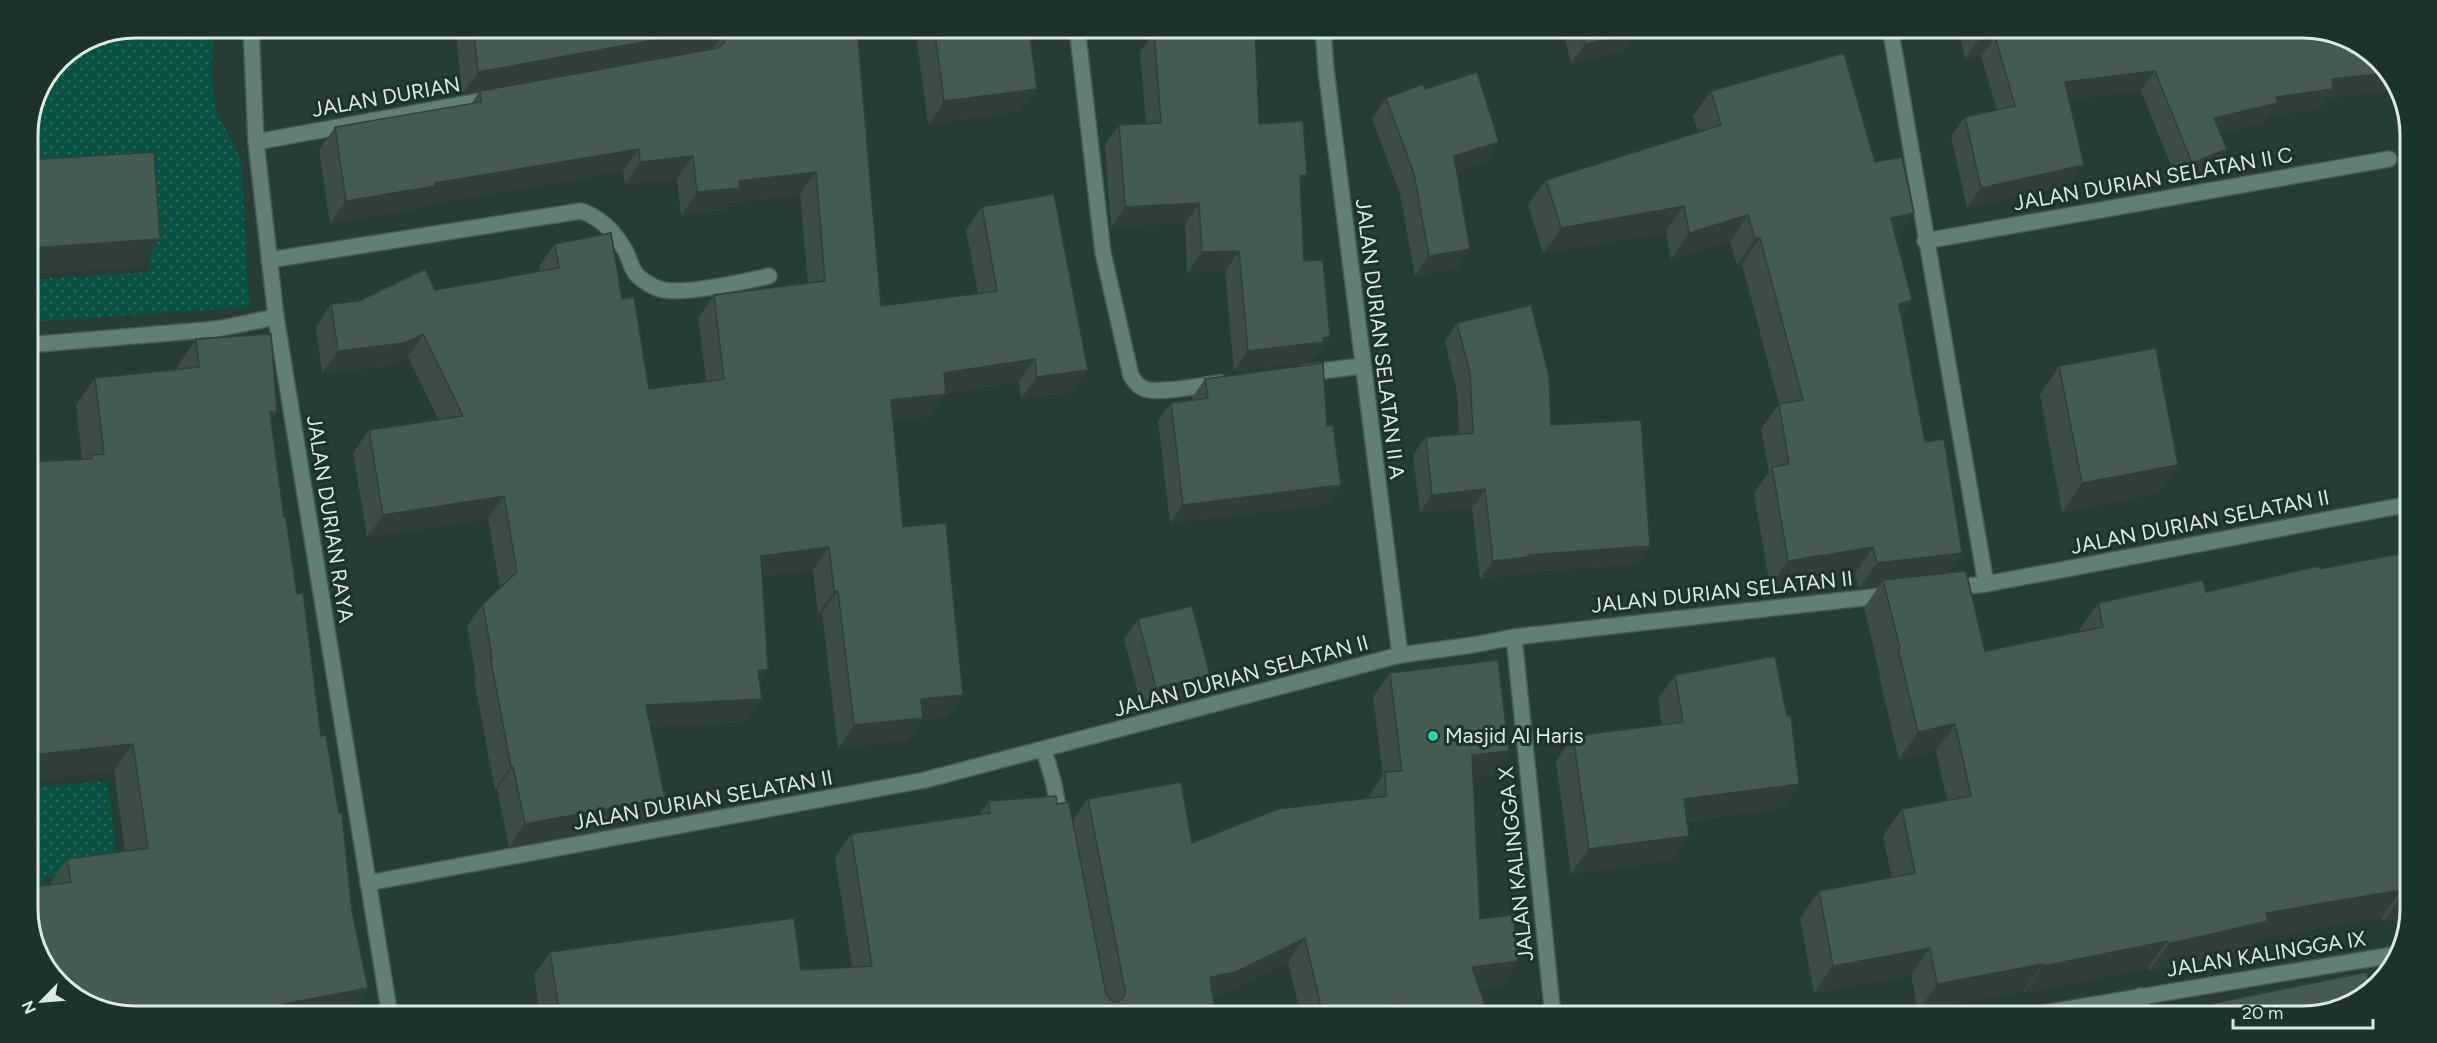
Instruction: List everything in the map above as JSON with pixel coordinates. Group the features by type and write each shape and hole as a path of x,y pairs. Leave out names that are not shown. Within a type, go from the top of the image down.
{"street":[{"name":"JALAN DURIAN RAYA","path":"251,38 256,142 276,316 388,1006"},
{"path":"1078,38 1103,253 1131,376 1145,389 1157,390 1236,381"},
{"name":"JALAN DURIAN SELATAN II A","path":"1324,38 1362,366 1400,655"},
{"path":"1892,38 1986,584"},
{"name":"JALAN DURIAN","path":"256,142 501,97"},
{"name":"JALAN DURIAN SELATAN II C","path":"1925,241 2389,159"},
{"path":"269,260 581,211 593,214 602,222 624,248 636,274 660,289 678,291 769,276"},
{"path":"38,344 217,329 276,316"},
{"path":"1293,374 1362,366"},
{"name":"JALAN DURIAN SELATAN II","path":"1939,590 1986,584 2399,506"},
{"name":"JALAN DURIAN SELATAN II","path":"368,883 925,780 1400,655 1514,637 1904,593"},
{"name":"JALAN KALINGGA X","path":"1514,637 1552,1006"},
{"path":"1044,750 1054,784 1065,841"},
{"name":"JALAN KALINGGA IX","path":"2140,996 2388,956"},
{"path":"2082,1006 2140,996 2142,1006"}],"green space":[{"path":"213,38 211,82 217,112 241,160 249,307 38,321 38,279 148,272 150,266 141,170 38,170 38,128 45,97 66,66 97,45 115,39"},
{"path":"108,781 117,867 44,878 38,893 38,787"}],"building":[{"path":"474,38 665,38 478,72"},
{"path":"725,38 858,38 881,306 997,291 982,207 1054,194 1088,370 1037,377 1035,359 944,373 946,394 891,400 903,527 946,523 963,695 921,699 923,718 854,725 838,591 834,591 829,547 761,556 768,669 758,671 762,699 646,705 665,798 525,824 513,767 511,767 490,656 492,658 483,604 517,572 504,496 383,515 369,430 463,416 423,334 405,343 338,351 331,304 359,301 425,269 435,290 559,268 555,244 611,233 622,299 634,297 649,389 724,379 714,295 825,281 816,172 739,181 740,188 697,192 693,156 640,162 639,149 435,183 435,186 346,201 335,127 481,102 480,91 718,48 725,42"},
{"path":"935,38 1030,38 1037,89 944,101"},
{"path":"1154,38 1255,38 1259,124 1303,121 1307,175 1300,176 1304,261 1323,260 1330,337 1323,338 1323,342 1248,351 1239,251 1202,252 1199,203 1125,207 1119,125 1161,123"},
{"path":"1584,38 1612,38 1585,44"},
{"path":"1996,38 2322,39 2351,50 2378,74 2332,79 2333,89 2276,97 2278,103 2214,118 2227,149 2192,163 2155,71 2065,82 2084,165 1981,188 1965,117 2015,106"},
{"path":"1844,53 1875,162 1902,157 1914,213 1891,218 1912,300 1899,304 1925,442 1944,439 1962,553 1877,563 1873,547 1788,561 1772,467 1789,464 1779,404 1803,400 1760,238 1755,239 1748,215 1689,233 1684,206 1561,228 1546,180 1721,125 1711,91"},
{"path":"1477,72 1499,142 1454,156 1470,249 1429,256 1414,174 1386,98 1423,84 1425,89"},
{"path":"154,152 160,239 38,248 38,159"},
{"path":"1531,305 1549,376 1551,425 1641,420 1650,546 1528,555 1528,557 1493,561 1485,489 1432,495 1426,437 1473,433 1470,373 1457,323"},
{"path":"271,334 277,412 270,412 284,517 286,517 297,594 303,593 321,736 326,735 339,813 342,813 352,911 368,988 283,1004 283,1006 134,1006 115,1004 97,998 75,985 72,982 72,971 61,971 50,957 41,934 38,915 38,886 71,882 67,859 148,848 133,744 38,754 38,461 92,459 91,455 104,454 95,378 199,367 196,339"},
{"path":"2156,348 2178,465 2082,483 2059,366"},
{"path":"1323,363 1327,426 1333,425 1341,485 1183,505 1171,403 1208,398 1205,379"},
{"path":"2400,554 2400,890 2266,913 2268,921 2168,944 2167,941 1937,984 1930,948 1833,966 1819,891 1915,873 1902,809 1971,796 1955,724 1918,732 1883,580 1966,571 1985,651 2103,627 2098,603 2203,580 2206,592 2319,566 2320,569"},
{"path":"1192,606 1210,675 1156,688 1138,619"},
{"path":"1775,656 1787,716 1791,716 1799,784 1684,799 1689,836 1589,849 1573,736 1683,722 1675,675"},
{"path":"1498,660 1509,751 1472,755 1480,919 1513,915 1518,961 1472,967 1486,1006 1321,1006 1305,938 1236,972 1210,977 1214,1006 558,1006 550,952 794,918 801,970 872,966 851,834 990,813 989,801 1056,796 1057,804 1069,802 1106,994 1112,1001 1118,1002 1125,996 1125,990 1088,799 1181,782 1192,843 1278,809 1386,796 1385,772 1402,771 1390,673"},
{"path":"2367,972 2368,979 2346,996 2315,1005 2214,1006 2214,1003"}],"place":[{"name":"Masjid Al Haris","path":"1433,736"}]}
